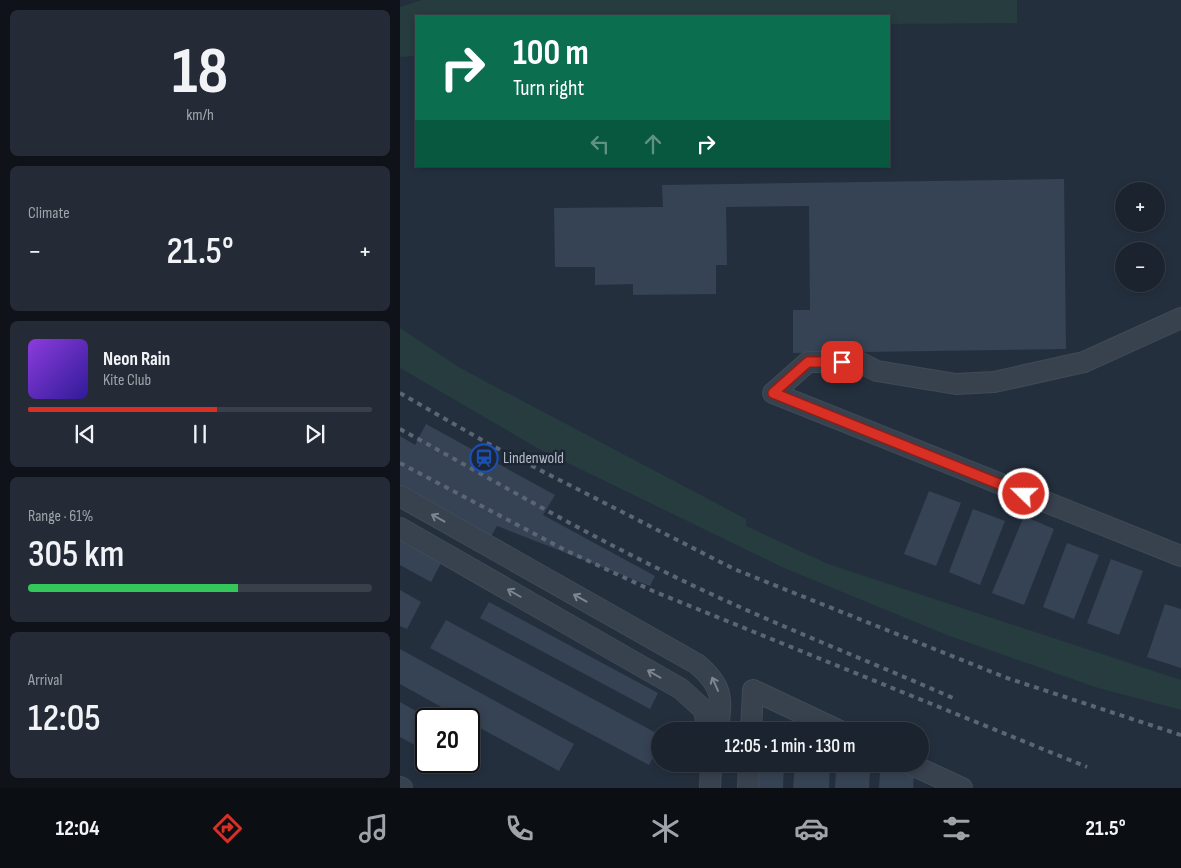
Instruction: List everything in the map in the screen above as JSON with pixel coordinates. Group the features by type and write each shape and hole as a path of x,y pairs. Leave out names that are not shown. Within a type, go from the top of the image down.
{"lane":[{"path":"1181,318 1084,362 994,382 956,384 877,371 859,362 808,362 773,393 1181,556"},
{"path":"400,496 697,664 714,678 720,697 718,722"},
{"path":"400,528 680,689 704,710 706,722"},
{"path":"751,722 753,690 821,722"},
{"path":"710,788 711,772"},
{"path":"748,788 749,772"},
{"path":"927,772 962,788"}],"green space":[{"path":"422,0 1017,0 1017,23 890,24 890,15 415,15 415,56 400,57 400,7"},
{"path":"400,328 460,368 746,519 746,526 828,564 1181,680 1181,710 1095,687 947,635 784,568 539,449 400,368"}],"building":[{"path":"1064,179 1066,349 793,353 793,310 810,310 809,206 726,207 727,265 716,265 716,294 633,295 633,284 595,285 595,267 555,267 554,208 663,207 662,185"},
{"path":"426,424 555,495 543,515 655,576 650,586 497,526 489,540 400,489 400,436 415,445"},
{"path":"929,491 961,503 936,566 904,554"},
{"path":"973,509 1005,521 980,585 949,572"},
{"path":"1024,516 1054,529 1024,605 992,593"},
{"path":"400,540 441,563 431,582 400,565"},
{"path":"1067,543 1099,555 1074,619 1043,607"},
{"path":"1111,559 1143,571 1119,635 1087,623"},
{"path":"400,590 421,602 407,629 400,626"},
{"path":"489,602 658,693 650,709 480,618"},
{"path":"1165,604 1181,609 1181,668 1147,657"},
{"path":"446,620 651,730 651,761 649,765 430,648"},
{"path":"400,649 574,744 559,771 480,728 480,708 443,708 400,684"},
{"path":"400,702 415,710 415,745 400,737"},
{"path":"749,772 784,772 783,788 748,788"},
{"path":"794,772 830,772 829,788 793,788"},
{"path":"836,772 870,772 869,788 835,788"},
{"path":"880,772 914,772 913,788 879,788"}],"railway":[{"path":"400,393 487,443 734,569 1007,678 1181,735"},
{"path":"400,429 626,553 695,587 953,698"},
{"path":"400,463 565,550 653,591 1087,767"}],"place":[{"name":"Lindenwold","path":"484,458"}],"route":[{"path":"842,362 808,362 773,393 1024,494"}]}
